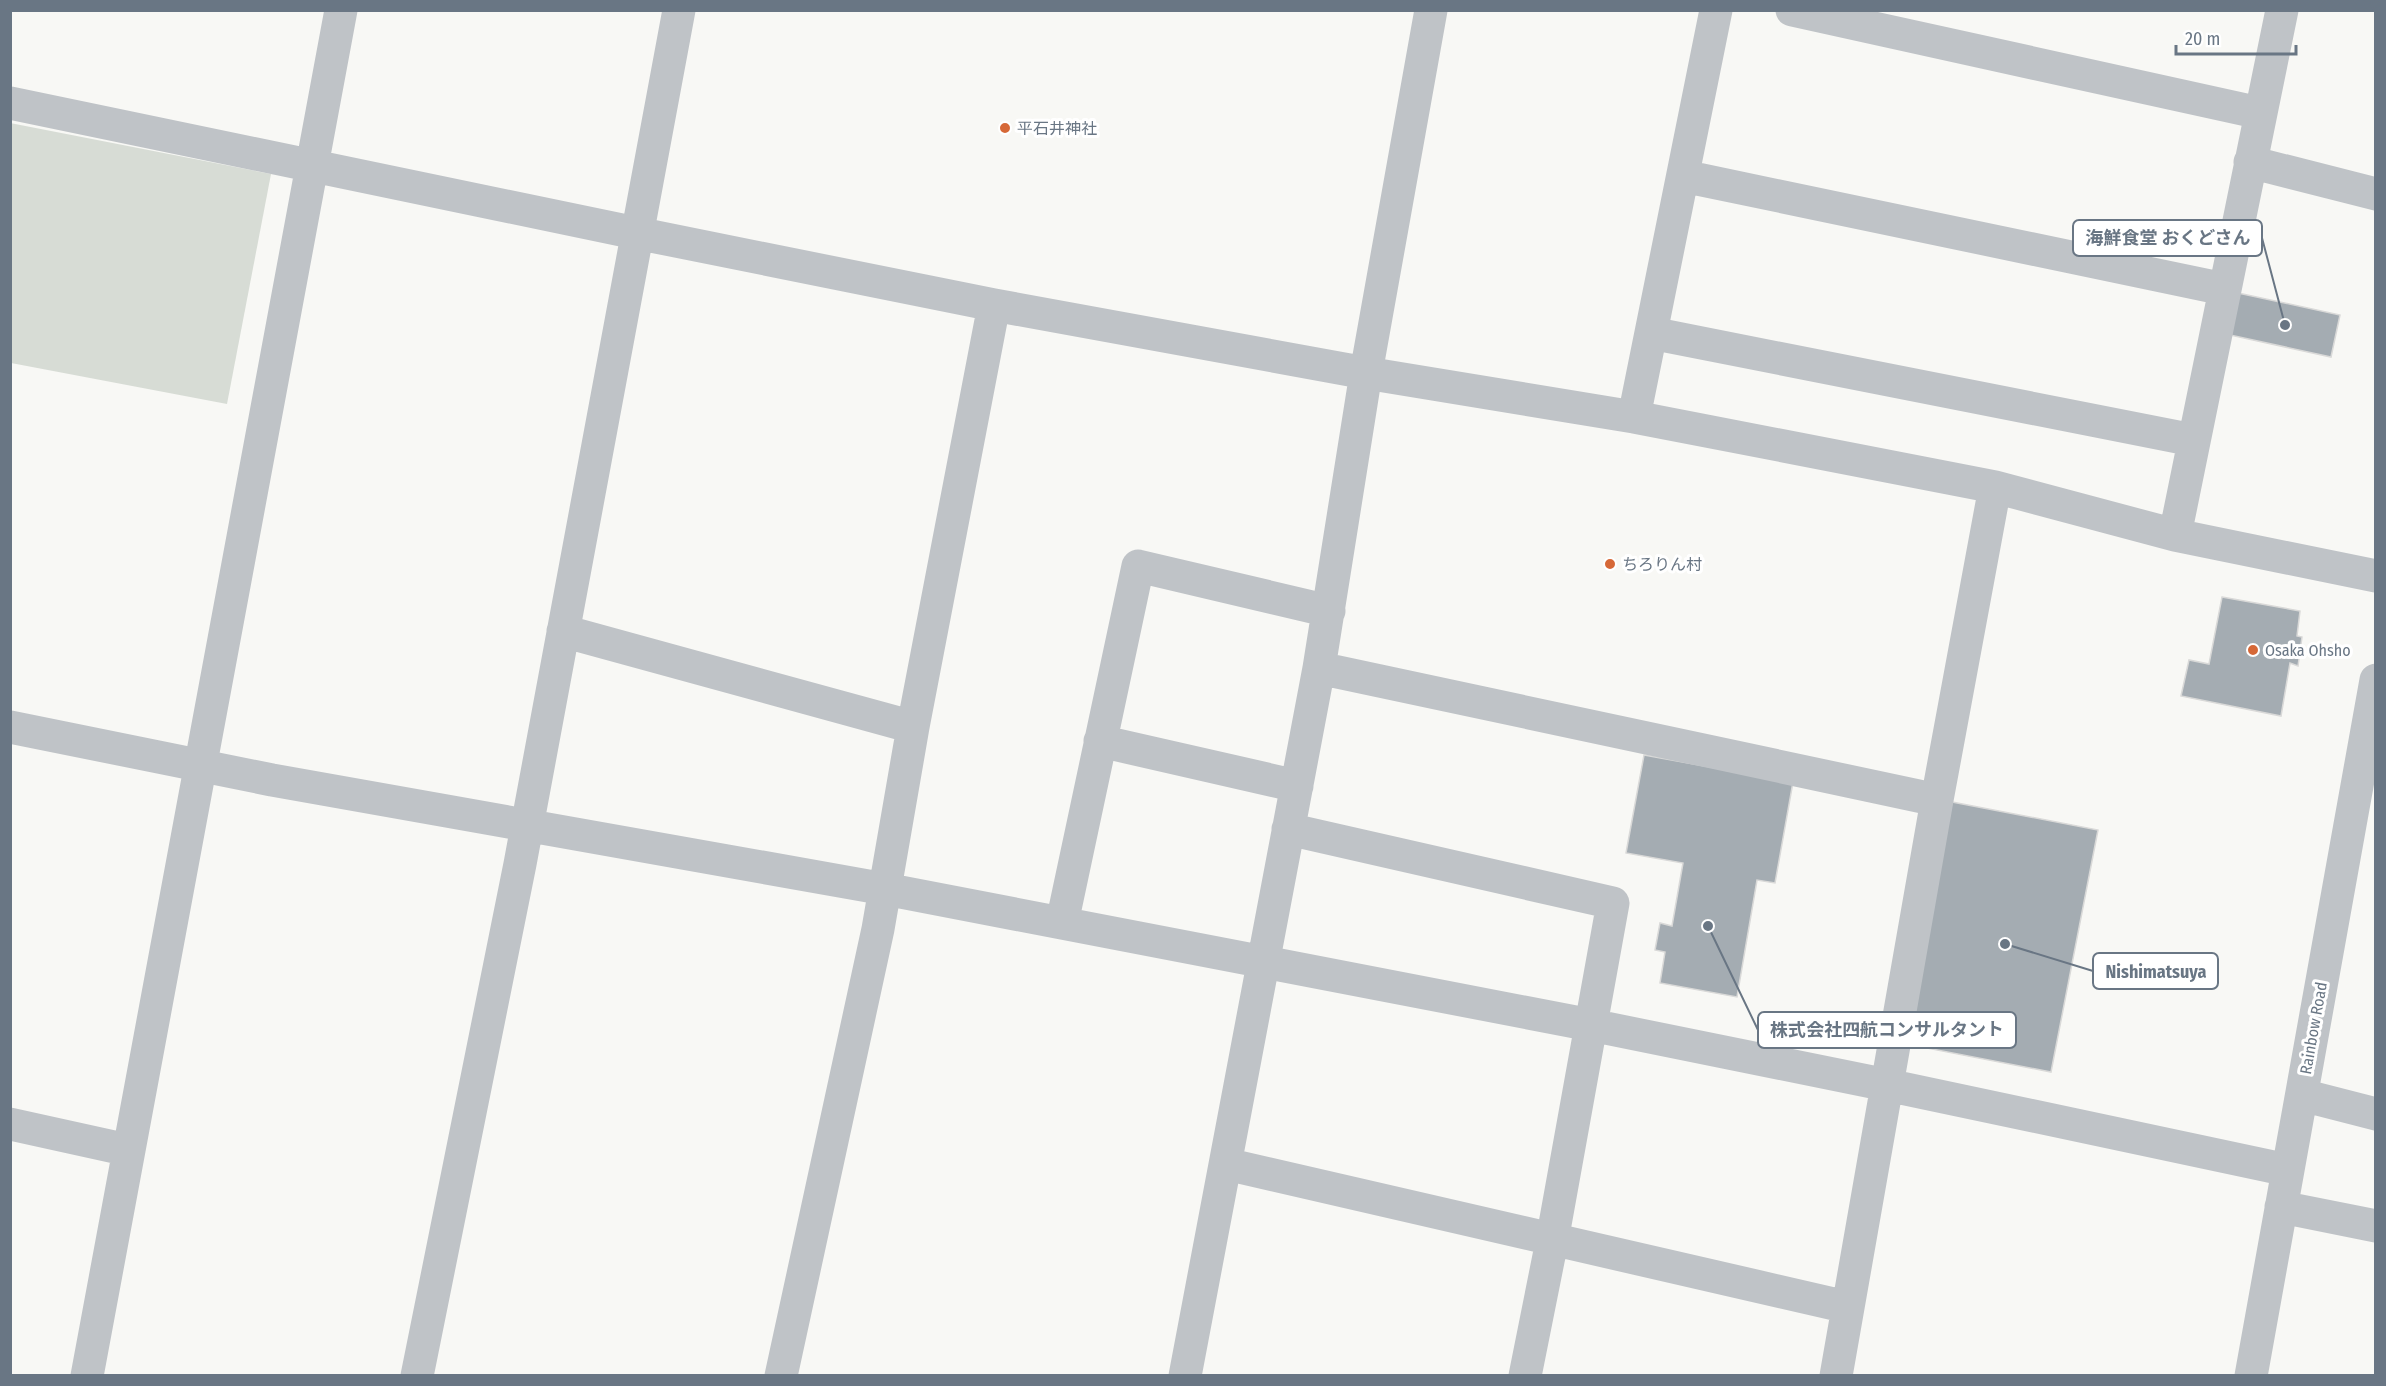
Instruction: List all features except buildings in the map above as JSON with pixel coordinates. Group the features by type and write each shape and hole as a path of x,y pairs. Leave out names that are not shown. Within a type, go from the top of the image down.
{"street":[{"path":"87,1376 201,766 212,693 341,10"},
{"path":"417,1376 527,825 679,10"},
{"path":"1185,1376 1319,668 1366,373 1431,10"},
{"path":"1634,417 1716,10"},
{"path":"1792,10 2260,113"},
{"path":"2175,535 2282,10"},
{"path":"10,103 994,305 1366,373 1634,417 1995,487 2175,535 2376,576"},
{"path":"2250,162 2376,194"},
{"path":"1683,176 2224,289"},
{"path":"781,1376 876,940 913,727 994,305"},
{"path":"1651,333 2193,440"},
{"path":"1836,1376 1937,800 1995,487"},
{"path":"1062,923 1138,566 1329,611"},
{"path":"563,631 913,727"},
{"path":"1319,668 1937,800"},
{"name":"Rainbow Road","path":"2251,1376 2376,680"},
{"path":"10,727 201,766 885,889 1591,1025 2288,1170"},
{"path":"1100,741 1297,786"},
{"path":"1288,830 1613,903 1525,1376"},
{"path":"2302,1095 2376,1114"},
{"path":"10,1124 128,1150"},
{"path":"1226,1164 1847,1307"},
{"path":"2281,1207 2376,1226"}],"shaded area":[{"path":"10,123 271,174 227,404 11,363"}],"place":[{"name":"平石井神社","path":"1005,128"},
{"name":"海鮮食堂 おくどさん","path":"2285,325"},
{"name":"ちろりん村","path":"1610,564"},
{"name":"Osaka Ohsho","path":"2253,650"},
{"name":"株式会社四航コンサルタント","path":"1708,926"},
{"name":"Nishimatsuya","path":"2005,944"}]}
